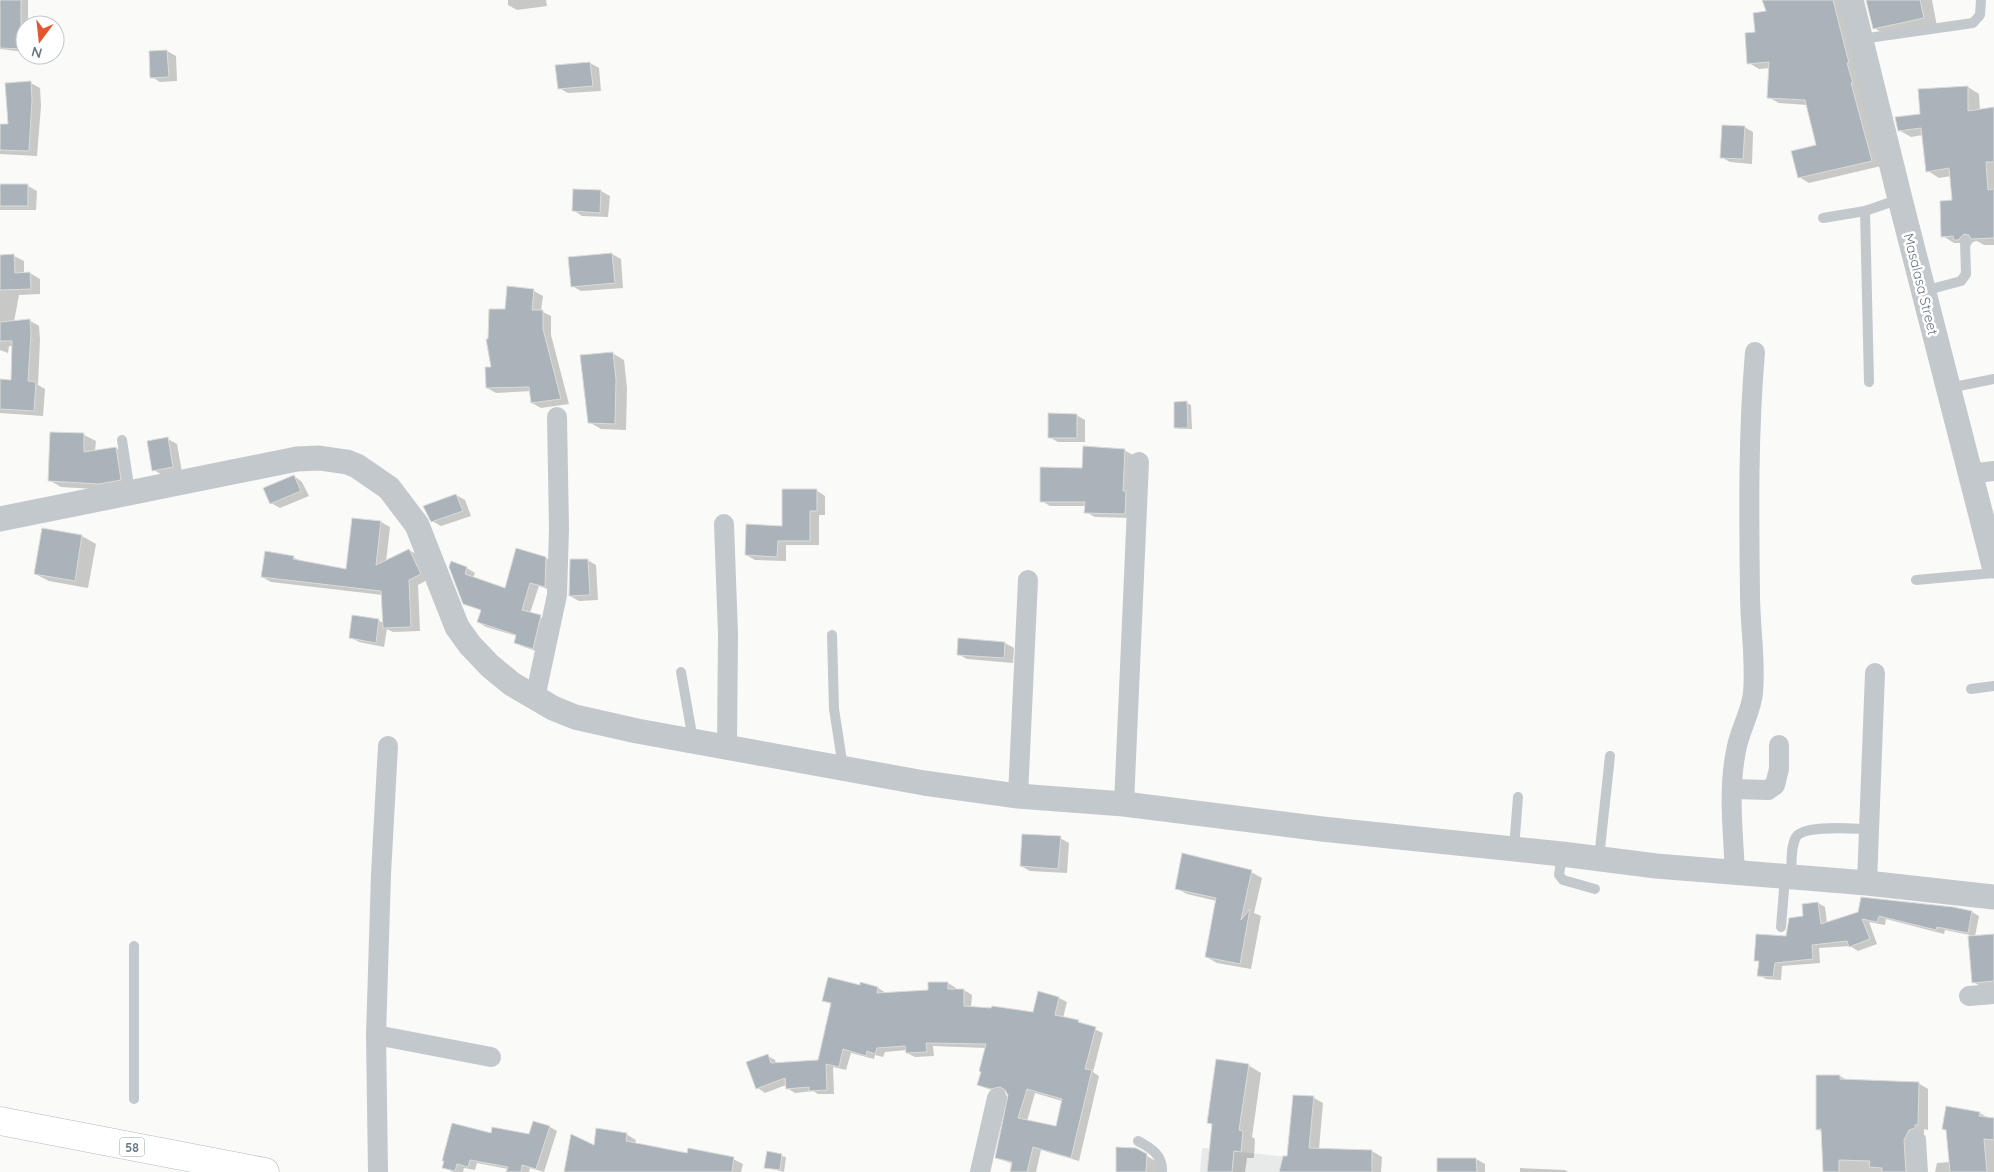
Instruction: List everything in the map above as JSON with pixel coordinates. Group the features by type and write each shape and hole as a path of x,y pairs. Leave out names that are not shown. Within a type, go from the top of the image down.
{"highway":[{"name":"58","path":"0,1121 265,1172"}],"street":[{"name":"Masalasa Street","path":"1851,0 1994,566"},
{"path":"1735,872 1732,810 1736,749 1750,711 1753,693 1750,610 1749,440 1755,352"},
{"path":"535,698 557,595 559,529 557,417"},
{"path":"0,519 306,457 335,459 357,466 390,488 412,516 457,627 482,659 498,674 535,698 561,712 576,717 646,732 924,783 1018,796 1124,804 1322,829 1599,858 1656,866 1867,883 1994,897"},
{"path":"1124,804 1139,462"},
{"path":"1970,474 1994,471"},
{"path":"724,524 728,634 727,746"},
{"path":"1018,796 1028,580"},
{"path":"1867,883 1876,673"},
{"path":"1733,790 1768,790 1775,785 1779,769 1779,745"},
{"path":"378,1172 376,1035 381,874 388,746"},
{"path":"1969,996 1994,994"},
{"path":"376,1035 490,1057"},
{"path":"980,1172 996,1098"},
{"path":"1916,1140 1918,1172"}],"lane":[{"path":"1860,39 1973,23 1980,15 1980,0"},
{"path":"1823,218 1865,211 1900,199"},
{"path":"1865,211 1869,382"},
{"path":"1923,291 1961,281 1966,274 1965,241"},
{"path":"1948,389 1994,379"},
{"path":"122,440 130,493"},
{"path":"1916,580 1994,573"},
{"path":"832,635 834,709 843,768"},
{"path":"681,672 694,740"},
{"path":"1971,689 1994,686"},
{"path":"1599,858 1610,756"},
{"path":"1514,849 1518,797"},
{"path":"1781,927 1788,876 1797,835 1806,830 1817,829 1869,829"},
{"path":"1562,854 1559,874 1564,880 1595,889"},
{"path":"134,946 134,1099"},
{"path":"1138,1142 1152,1149 1160,1159 1162,1172"}],"shaded area":[{"path":"1202,1148 1310,1159 1309,1172 1200,1172"}],"building":[{"path":"0,0 21,0 21,15 15,15 15,49 0,48"},
{"path":"1762,0 1833,0 1849,63 1847,63 1853,83 1851,83 1872,161 1798,178 1791,151 1816,145 1805,100 1767,98 1769,62 1747,64 1745,33 1755,32 1753,13 1766,11"},
{"path":"1866,0 1920,0 1924,18 1873,29"},
{"path":"167,50 169,77 150,78 149,51"},
{"path":"590,62 593,86 558,89 555,65"},
{"path":"31,81 32,100 29,151 0,150 0,124 8,124 5,83"},
{"path":"1968,86 1968,111 1994,107 1994,162 1986,162 1988,190 1994,189 1994,238 1971,239 1969,235 1964,234 1958,240 1954,240 1953,236 1941,237 1940,201 1952,200 1949,168 1926,172 1921,128 1898,131 1895,117 1920,114 1918,89"},
{"path":"1722,125 1745,126 1743,159 1720,158"},
{"path":"0,184 28,184 28,206 0,206"},
{"path":"573,189 601,190 600,213 572,211"},
{"path":"612,253 615,283 571,287 568,257"},
{"path":"14,254 15,273 30,272 31,289 0,290 0,255"},
{"path":"507,286 534,289 532,310 543,310 543,329 561,399 531,403 529,387 486,388 485,367 491,367 486,339 488,339 489,309 505,309"},
{"path":"30,319 28,381 36,382 34,411 0,409 0,379 11,380 12,341 0,341 0,322"},
{"path":"613,352 616,380 615,424 588,423 580,355"},
{"path":"1187,401 1188,428 1174,428 1174,402"},
{"path":"1048,413 1077,414 1077,438 1048,438"},
{"path":"50,432 84,433 84,452 116,447 121,480 99,484 48,481"},
{"path":"168,437 173,467 152,471 147,441"},
{"path":"1083,446 1125,449 1123,491 1126,491 1125,514 1084,513 1085,502 1040,502 1040,467 1082,468"},
{"path":"294,475 301,491 270,504 263,488"},
{"path":"782,489 817,489 817,511 810,511 810,541 778,541 777,557 745,555 746,524 782,526"},
{"path":"456,494 463,511 431,522 423,506"},
{"path":"352,518 381,521 376,565 409,549 421,574 409,580 411,627 383,628 381,591 261,577 265,551 294,556 293,559 346,569"},
{"path":"42,528 82,535 75,581 34,574"},
{"path":"516,548 546,557 545,587 530,583 522,610 541,615 533,649 514,643 516,635 477,622 481,610 463,604 449,567 451,561 467,567 465,574 505,588"},
{"path":"570,559 588,559 590,595 569,596"},
{"path":"352,615 379,619 376,643 349,638"},
{"path":"958,638 1005,642 1004,658 957,655"},
{"path":"1022,834 1061,836 1058,869 1020,866"},
{"path":"1182,853 1252,870 1241,920 1250,909 1240,964 1205,957 1216,898 1175,889"},
{"path":"1861,897 1953,907 1972,911 1968,933 1937,927 1936,930 1879,916 1877,922 1862,919 1870,939 1849,947 1847,941 1812,945 1813,959 1775,963 1773,977 1757,976 1759,961 1754,961 1756,934 1786,936 1789,918 1803,916 1802,904 1818,902 1821,924 1858,912"},
{"path":"1994,934 1994,981 1972,983 1968,936"},
{"path":"828,977 860,985 860,982 878,987 877,993 928,990 928,982 948,982 948,989 964,989 964,1006 991,1008 992,1006 1033,1012 1038,991 1059,997 1055,1015 1079,1020 1078,1022 1096,1027 1085,1069 1092,1070 1071,1158 1033,1147 1027,1172 1010,1172 1012,1162 995,1158 1008,1095 1000,1087 990,1089 977,1085 986,1044 926,1043 927,1052 906,1053 905,1046 877,1048 875,1054 867,1051 866,1056 843,1049 839,1067 826,1064 827,1090 809,1091 809,1087 786,1089 785,1078 756,1089 746,1062 768,1054 771,1063 818,1060 831,1003 822,1001","holes":["1027,1089 1062,1099 1056,1126 1018,1118"]},
{"path":"1216,1059 1249,1064 1239,1130 1243,1131 1241,1152 1234,1151 1232,1172 1207,1172 1212,1124 1207,1123"},
{"path":"1816,1075 1840,1075 1840,1079 1919,1082 1918,1125 1909,1130 1904,1140 1906,1172 1882,1172 1882,1168 1869,1167 1870,1161 1839,1160 1839,1172 1823,1172 1821,1129 1816,1130"},
{"path":"1293,1095 1314,1096 1309,1148 1372,1150 1372,1172 1279,1172 1283,1156 1287,1156"},
{"path":"1946,1106 1980,1112 1979,1116 1994,1118 1994,1140 1984,1139 1987,1172 1950,1172 1946,1130 1942,1129"},
{"path":"533,1121 550,1126 536,1169 522,1165 521,1172 506,1172 508,1167 470,1160 468,1167 457,1164 455,1171 442,1168 444,1161 442,1161 452,1123 491,1133 492,1127 529,1134"},
{"path":"596,1128 627,1133 626,1141 687,1153 688,1148 734,1157 732,1172 564,1172 571,1134 594,1145"},
{"path":"1116,1147 1136,1148 1147,1154 1146,1172 1116,1172"},
{"path":"767,1151 782,1154 780,1170 764,1168"},
{"path":"1437,1158 1476,1158 1477,1172 1437,1172"}]}
